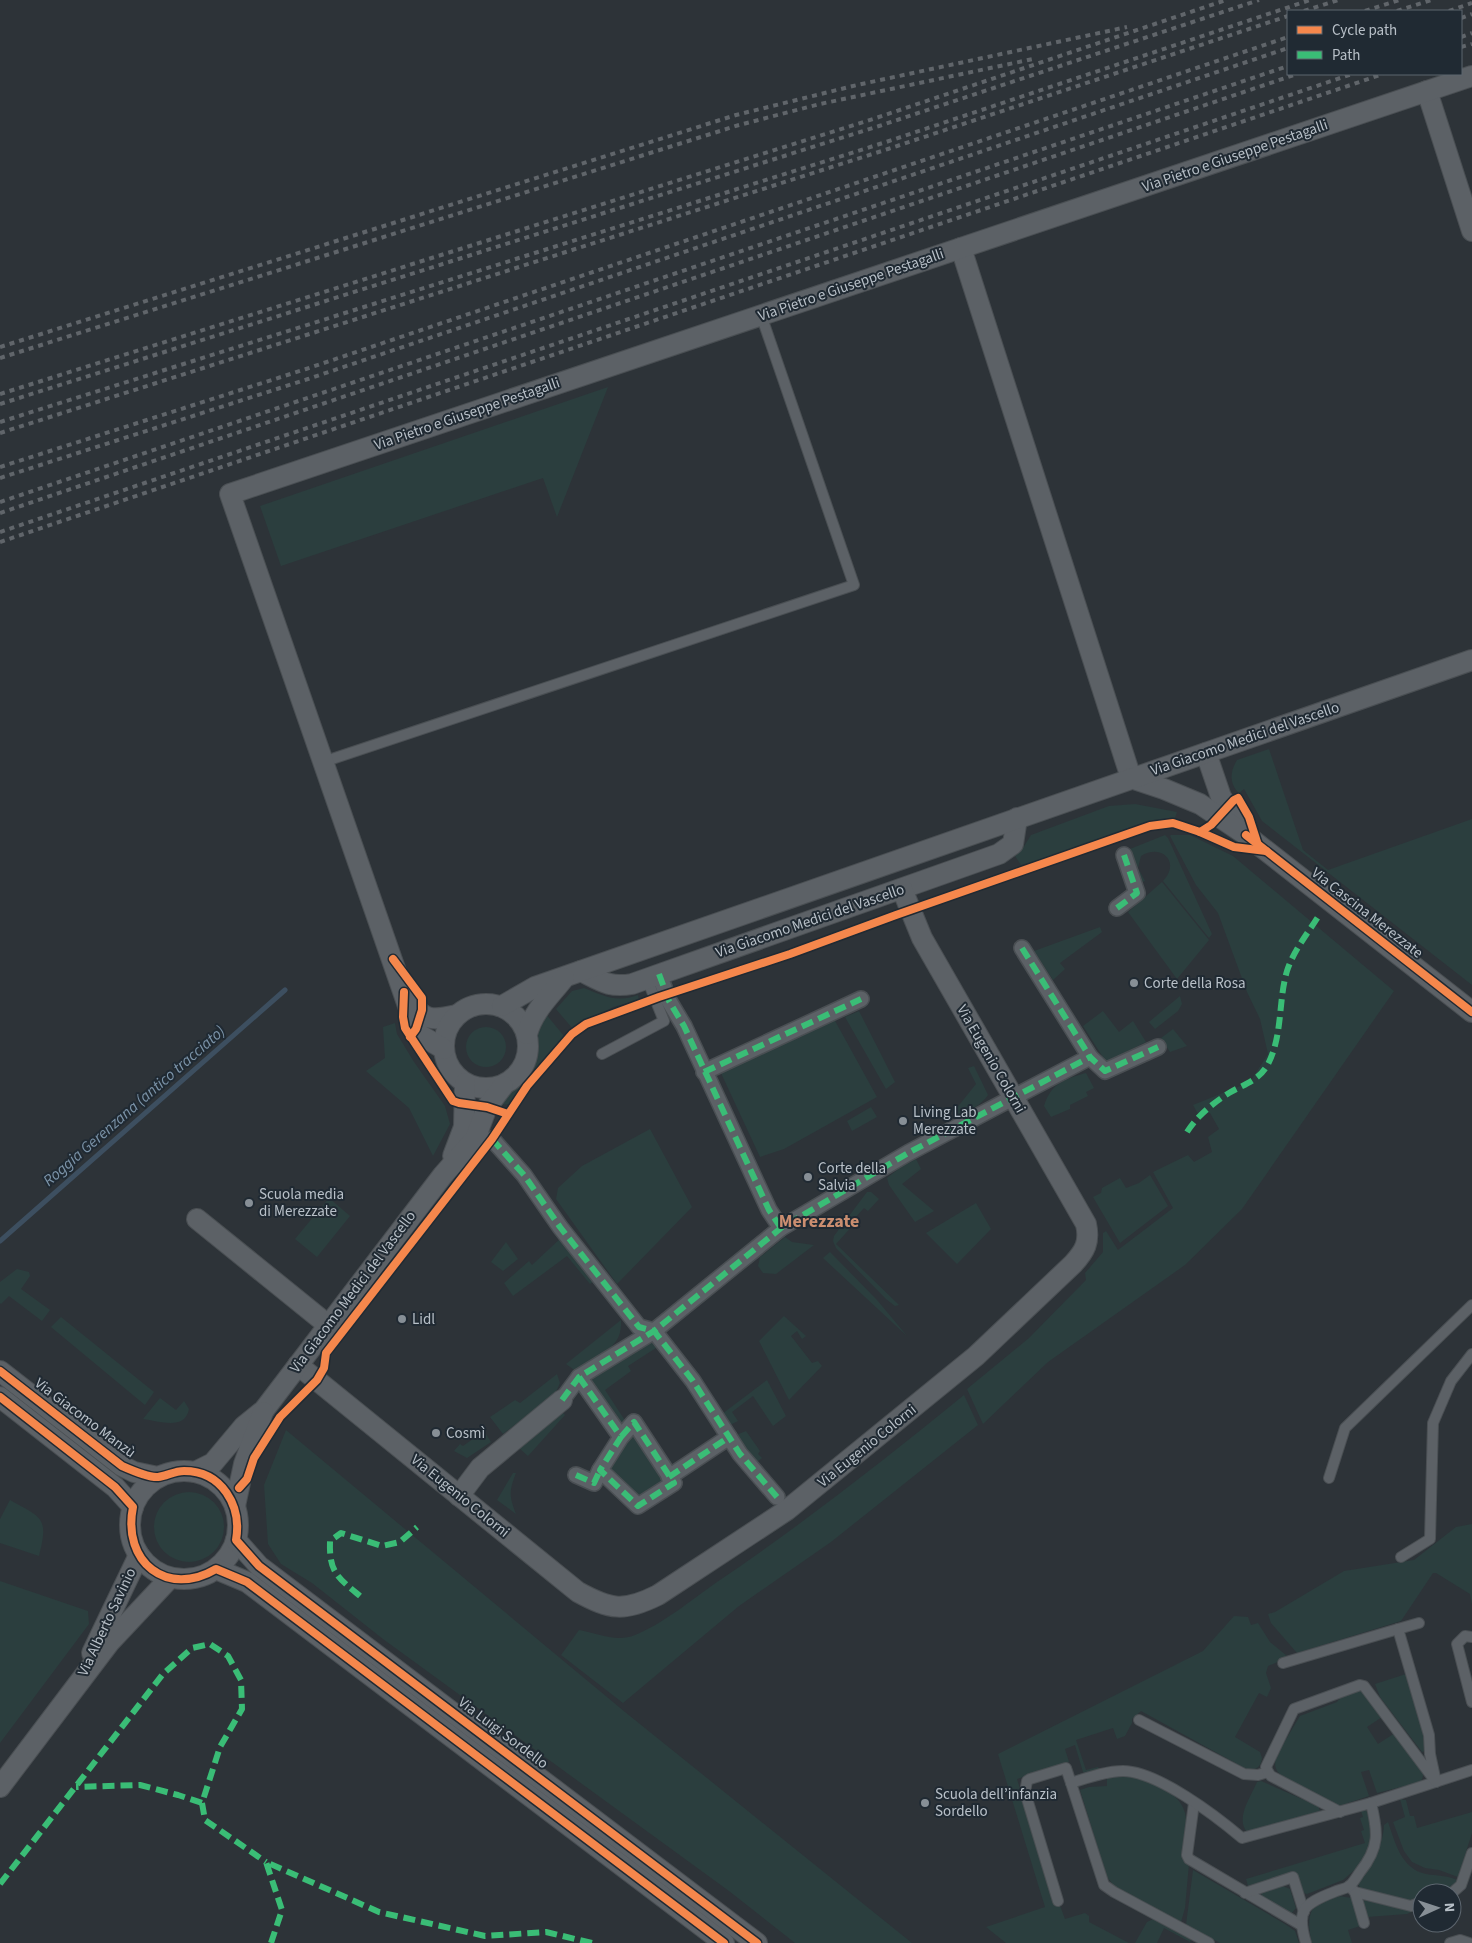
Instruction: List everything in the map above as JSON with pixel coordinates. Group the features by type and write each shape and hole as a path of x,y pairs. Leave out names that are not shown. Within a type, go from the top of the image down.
{"street":[{"name":"Via Pietro e Giuseppe Pestagalli","path":"323,762 230,494 1472,76"},
{"path":"1427,91 1472,231"},
{"path":"961,248 1131,778 1200,804 1246,835"},
{"name":"Via Giacomo Medici del Vascello","path":"502,1006 535,987 1472,660"},
{"path":"1206,753 1221,797 1246,835"},
{"path":"323,762 416,1029 420,1035 444,1049"},
{"name":"Via Giacomo Medici del Vascello","path":"574,974 614,986 632,984 902,889 1004,851 1013,844 1017,818"},
{"name":"Via Cascina Merezzate","path":"1246,835 1472,1012"},
{"path":"1117,908 1137,893 1124,855"},
{"name":"Via Eugenio Colorni","path":"298,1365 578,1592 605,1606 638,1605 787,1510 976,1356 1073,1264 1086,1248 1088,1232 1086,1224 922,938 902,889"},
{"path":"1022,948 1090,1057 1105,1071 1158,1047"},
{"name":"Via Giacomo Medici del Vascello","path":"527,1034 530,1022 539,1008 574,974"},
{"path":"653,976 684,1026 769,1210 781,1228"},
{"path":"704,1072 861,998"},
{"path":"407,999 420,1015 438,1018 457,1015 475,1005 492,1004 502,1006 516,1016 527,1034 528,1056 524,1066 514,1079 503,1086 484,1089 465,1083 455,1075 450,1068 444,1049 446,1031 457,1015"},
{"path":"459,1496 480,1468 562,1400 579,1378 654,1331 781,1228 908,1153 1090,1057"},
{"name":"Via Giacomo Medici del Vascello","path":"443,1175 460,1141 464,1127 465,1083"},
{"name":"Via Giacomo Medici del Vascello","path":"195,1472 213,1463 244,1426 264,1410 443,1175 475,1139 487,1108 503,1086"},
{"path":"492,1139 524,1175 560,1227 639,1327 654,1331 693,1380 740,1454 777,1497"},
{"path":"197,1219 328,1325"},
{"name":"Via Giacomo Manzù","path":"0,1371 122,1466 134,1472 158,1477"},
{"path":"579,1378 621,1437"},
{"path":"0,1397 115,1487 132,1507"},
{"name":"Via Giacomo Medici del Vascello","path":"235,1506 244,1464 264,1410"},
{"path":"576,1474 594,1483 600,1470 621,1437 634,1422 674,1483 638,1506 600,1470"},
{"path":"669,1477 729,1437"},
{"path":"176,1471 195,1472 215,1481 226,1492 235,1506 238,1529 236,1540 225,1561 216,1569 199,1578 180,1580 152,1570 139,1555 133,1545 130,1532 132,1507 147,1485 158,1477 176,1471"},
{"name":"Via Luigi Sordello","path":"236,1540 259,1566 757,1943"},
{"name":"Via Alberto Savinio","path":"75,1689 139,1555"},
{"path":"216,1569 248,1582 724,1943"},
{"name":"Via Alberto Savinio","path":"0,1786 109,1643 170,1578"}],"lane":[{"path":"323,762 854,585 761,316"},
{"path":"602,1054 664,1021 653,976"},
{"path":"1329,1478 1345,1428 1472,1305"},
{"path":"1401,1557 1430,1539 1433,1423 1451,1381 1472,1354"},
{"path":"1283,1663 1420,1623"},
{"path":"1398,1629 1430,1735 1430,1754 1436,1782"},
{"path":"1472,1638 1465,1636 1457,1644 1472,1702"},
{"path":"1340,1812 1268,1772 1266,1767 1294,1710 1360,1685 1364,1686 1436,1782"},
{"path":"1139,1720 1244,1774 1258,1776 1268,1772"},
{"path":"1058,1901 1025,1792 1027,1781 1030,1779 1066,1768 1104,1885 1209,1943"},
{"path":"1071,1783 1106,1773 1132,1771 1168,1786 1242,1838 1371,1803 1472,1770"},
{"path":"1194,1803 1187,1855 1189,1859 1301,1925"},
{"path":"1352,1889 1368,1862 1376,1842 1377,1825 1371,1803"},
{"path":"1461,1883 1472,1853"},
{"path":"1245,1893 1293,1877 1304,1912"},
{"path":"1352,1889 1364,1923"},
{"path":"1306,1943 1301,1925 1304,1912 1310,1902 1315,1899 1352,1889 1412,1905"},
{"path":"1450,1943 1460,1940 1469,1943"}],"shaded area":[{"path":"608,387 557,517 543,478 281,566 260,506"},
{"path":"1269,749 1303,850 1328,870 1472,819 1472,985 1262,821 1244,789 1239,793 1233,786 1232,773 1237,760"},
{"path":"1135,804 1177,812 1175,818 1157,821 1089,845 1021,865 1015,856 1023,848 1031,835 1109,806"},
{"path":"1165,835 1212,934 1209,938 1163,881 1170,868 1167,857 1162,853 1149,853 1141,856 1138,868 1145,881 1140,883 1130,849"},
{"path":"1171,835 1190,835 1233,856 1394,991 1242,1209 1185,1265 1048,1362 983,1424 967,1389 1029,1338 1086,1280 1085,1273 1103,1252 1103,1233 1106,1231 1118,1250 1173,1208 1153,1172 1188,1155 1194,1162 1212,1152 1208,1137 1219,1129 1210,1113 1198,1114 1193,1105 1250,1082 1268,1054 1260,1019 1247,992 1218,913 1196,885"},
{"path":"1162,882 1209,940 1177,979 1128,912"},
{"path":"1100,927 1102,932 1060,963 1065,969 1053,980 1034,951"},
{"path":"584,988 604,996 617,998 638,995 639,1000 613,1007 573,1029 556,1009 572,991"},
{"path":"1180,996 1182,1004 1178,1011 1155,1029 1149,1022"},
{"path":"859,1011 895,1082 886,1089 845,1017"},
{"path":"1103,1011 1119,1032 1133,1021 1146,1042 1106,1062 1083,1026"},
{"path":"545,1013 564,1036 511,1104 500,1105 528,1076 534,1063 538,1030"},
{"path":"834,1019 877,1097 784,1149 760,1157 720,1071"},
{"path":"395,1023 397,1034 445,1106 450,1124 433,1156 409,1108 366,1071 385,1058 383,1027"},
{"path":"486,1027 500,1033 506,1047 500,1061 486,1067 472,1061 466,1047 472,1033"},
{"path":"1173,1029 1187,1046 1170,1052 1161,1038"},
{"path":"974,1066 988,1095 974,1108 957,1116 956,1109 976,1084 968,1068"},
{"path":"1086,1073 1094,1088 1086,1092 1088,1096 1070,1105 1070,1109 1051,1117 1044,1106 1051,1092 1065,1080"},
{"path":"871,1107 877,1117 852,1131 847,1121"},
{"path":"650,1129 692,1207 617,1284 556,1199 558,1188 582,1166"},
{"path":"916,1159 921,1169 902,1184 934,1211 915,1222 889,1185 887,1178 901,1167"},
{"path":"1150,1175 1168,1206 1120,1243 1093,1197 1101,1193 1102,1188 1120,1178 1126,1188 1139,1183"},
{"path":"867,1192 871,1192 879,1199 868,1211 864,1208 852,1221 854,1224 836,1244 899,1305 895,1306 886,1299 836,1248 833,1241 834,1236"},
{"path":"329,1198 350,1216 317,1257 295,1239"},
{"path":"976,1203 991,1229 957,1264 926,1233"},
{"path":"562,1237 595,1280 590,1284 567,1256 513,1296 504,1283 529,1261 532,1265"},
{"path":"785,1237 792,1242 814,1245 776,1274 763,1273 758,1266 760,1257"},
{"path":"506,1242 518,1259 503,1271 491,1262"},
{"path":"830,1252 877,1300 907,1336 823,1258"},
{"path":"17,1269 29,1272 30,1276 21,1289 50,1310 42,1321 9,1296 0,1303 0,1282"},
{"path":"784,1316 806,1336 802,1339 797,1331 791,1336 812,1363 818,1361 822,1366 789,1400 759,1341"},
{"path":"61,1317 154,1392 145,1405 51,1327"},
{"path":"621,1320 621,1330 618,1338 608,1350 579,1370 573,1369 566,1364"},
{"path":"649,1341 659,1344 714,1422 716,1431 659,1346 628,1366 631,1371 605,1390 626,1422 621,1428 589,1386 594,1376"},
{"path":"557,1374 560,1383 555,1394 503,1434 490,1417 515,1400 520,1403"},
{"path":"767,1380 786,1416 773,1426 753,1396 732,1412 738,1421 728,1426 722,1414"},
{"path":"964,1395 978,1425 831,1542 739,1606 623,1703 561,1655 579,1630 607,1637 621,1638 645,1631 666,1618 812,1514"},
{"path":"160,1398 176,1410 184,1401 189,1409 187,1416 182,1420 170,1423 143,1419"},
{"path":"560,1410 565,1415 528,1456 519,1448"},
{"path":"286,1430 625,1712 912,1943 795,1943 729,1891 383,1639 312,1583 281,1564 268,1544 264,1485"},
{"path":"484,1431 491,1442 467,1458 454,1451 460,1444 463,1446"},
{"path":"746,1431 760,1451 758,1454 762,1458 755,1464 736,1435"},
{"path":"633,1433 664,1481 641,1502 606,1471"},
{"path":"513,1473 516,1473 511,1494 516,1514 497,1500"},
{"path":"189,1492 202,1495 214,1502 221,1514 224,1527 221,1540 214,1552 202,1559 189,1562 176,1559 164,1552 157,1540 154,1527 157,1514 164,1502 176,1495"},
{"path":"10,1500 36,1515 40,1520 43,1526 43,1533 39,1556 0,1543 0,1519"},
{"path":"1472,1524 1472,1605 1470,1594 1433,1573 1401,1621 1297,1653 1271,1623 1268,1614 1275,1612 1344,1571 1414,1560 1456,1527"},
{"path":"0,1581 88,1611 89,1624 0,1743"},
{"path":"1234,1616 1248,1617 1251,1625 1258,1623 1270,1642 1287,1656 1268,1666 1266,1673 1271,1688 1267,1697 1259,1693 1235,1737 1260,1752 1262,1758 1259,1766 1256,1769 1248,1770 1141,1711 1132,1719 1132,1723 1125,1736 1117,1739 1113,1728 1076,1740 1086,1770 1098,1767 1100,1771 1087,1774 1083,1772 1075,1745 1065,1749 1069,1762 1017,1779 1055,1903 1059,1903 1065,1919 1085,1913 1089,1916 1089,1922 1129,1943 1006,1943 986,1927 1045,1907 998,1754 1203,1651"},
{"path":"1406,1674 1422,1724 1425,1751 1422,1752 1380,1697 1375,1684"},
{"path":"1357,1689 1362,1691 1382,1717 1367,1727 1378,1744 1395,1733 1423,1770 1423,1776 1421,1782 1377,1793 1369,1770 1361,1772 1369,1796 1339,1806 1282,1776 1276,1768 1276,1756 1300,1716 1337,1702 1343,1694"},
{"path":"1122,1774 1155,1784 1165,1790 1181,1804 1185,1814 1184,1855 1189,1864 1185,1908 1181,1922 1115,1887 1107,1877 1080,1790 1089,1787 1107,1786 1107,1775"},
{"path":"1261,1781 1318,1806 1320,1811 1247,1832 1244,1826 1243,1814 1257,1782"},
{"path":"1402,1797 1403,1800 1406,1800 1410,1816 1414,1816 1417,1828 1472,1812 1472,1833 1458,1877 1439,1870 1425,1868 1412,1862 1404,1851 1393,1822 1405,1817 1400,1799"},
{"path":"1366,1809 1372,1829 1367,1854 1358,1867 1343,1880 1307,1894 1301,1892 1295,1872 1248,1886 1246,1879 1365,1843 1361,1831 1364,1830 1360,1818 1363,1817 1361,1811"},
{"path":"1388,1822 1400,1854 1410,1867 1426,1874 1453,1878 1457,1880 1456,1883 1412,1883 1412,1900 1410,1901 1361,1890 1358,1883 1376,1856 1384,1825"},
{"path":"1193,1870 1285,1924 1295,1931 1299,1943 1220,1943 1186,1925"},
{"path":"1283,1886 1290,1889 1296,1908 1290,1915 1261,1896 1262,1892"},
{"path":"1338,1896 1352,1898 1360,1926 1348,1930 1352,1943 1312,1943 1309,1927 1310,1916 1314,1907"},
{"path":"1363,1900 1412,1909 1412,1912 1407,1914 1367,1917"},
{"path":"1153,1919 1192,1939 1190,1942 1164,1928 1157,1943 1135,1943 1147,1922"}],"waterway":[{"name":"Roggia Gerenzana (antico tracciato)","path":"0,1241 285,990"}],"railway":[{"path":"0,394 876,118 1226,0"},
{"path":"0,404 879,126 1259,0"},
{"path":"0,422 886,142 1310,0"},
{"path":"1307,10 1338,0"},
{"path":"1368,10 1399,0"},
{"path":"1400,10 1431,0"},
{"path":"1452,10 1472,3"},
{"path":"1462,18 1472,14"},
{"path":"0,433 888,149 1287,16"},
{"path":"0,347 736,115 857,85 1127,27"},
{"path":"1462,37 1472,33"},
{"path":"0,467 306,369 1287,37"},
{"path":"1462,47 1472,44"},
{"path":"0,478 308,379 1287,48"},
{"path":"0,358 739,125 820,104 1033,59"},
{"path":"0,502 1287,66"},
{"path":"0,513 1294,75"},
{"path":"0,532 1349,75"},
{"path":"0,542 1380,75"}],"marked path":[{"path":"1117,908 1137,893 1124,855"},
{"path":"1187,1132 1200,1115 1229,1093 1251,1082 1268,1064 1276,1041 1287,971 1297,950 1318,917"},
{"path":"1022,948 1090,1057"},
{"path":"659,974 669,1001 684,1026 769,1210 781,1228"},
{"path":"704,1072 861,999"},
{"path":"562,1400 579,1377 654,1331 781,1228 908,1153 1090,1057 1105,1071 1158,1047"},
{"path":"492,1139 524,1175 560,1227 639,1327 654,1331 693,1381 740,1454 777,1497"},
{"path":"579,1377 621,1437 600,1470 638,1506 674,1483 634,1422 621,1437"},
{"path":"669,1477 729,1437"},
{"path":"576,1475 594,1483 600,1470"},
{"path":"360,1596 345,1584 336,1573 331,1560 330,1541 341,1533 382,1546 400,1542 417,1527"},
{"path":"0,1884 163,1674 192,1648 210,1644 228,1656 241,1680 242,1709 220,1747 202,1803 140,1785 76,1787"},
{"path":"202,1803 205,1820 266,1862"},
{"path":"271,1943 282,1910 266,1862 379,1912 485,1936 546,1932 592,1943"}],"cycle path":[{"path":"1258,845 1249,817 1238,798 1211,825 1200,832 1234,847 1266,851"},
{"path":"239,1488 247,1479 254,1458 280,1417 317,1380 324,1368 326,1353 492,1139 527,1086 572,1034 586,1024 659,997 790,954 1150,826 1173,823 1200,832"},
{"path":"1246,835 1472,1012"},
{"path":"393,959 422,998 422,1010 416,1029 410,1037"},
{"path":"404,992 403,1017 405,1028 453,1101 487,1107 508,1114"},
{"path":"0,1371 122,1466 154,1477 180,1471 197,1473 209,1477 219,1484 232,1503 236,1515 236,1540 259,1566 757,1943"},
{"path":"0,1397 115,1487 133,1507 131,1527 134,1544 152,1570 165,1577 181,1579 198,1577 216,1569 247,1582 724,1943"}],"place":[{"name":"Corte della Rosa","path":"1134,983"},
{"name":"Living Lab Merezzate","path":"903,1121"},
{"name":"Corte della Salvia","path":"808,1177"},
{"name":"Scuola media di Merezzate","path":"249,1203"},
{"name":"Lidl","path":"402,1319"},
{"name":"Cosmì","path":"436,1433"},
{"name":"Scuola dell’infanzia Sordello","path":"925,1803"}],"district":[{"name":"Merezzate","path":"819,1221"}]}
